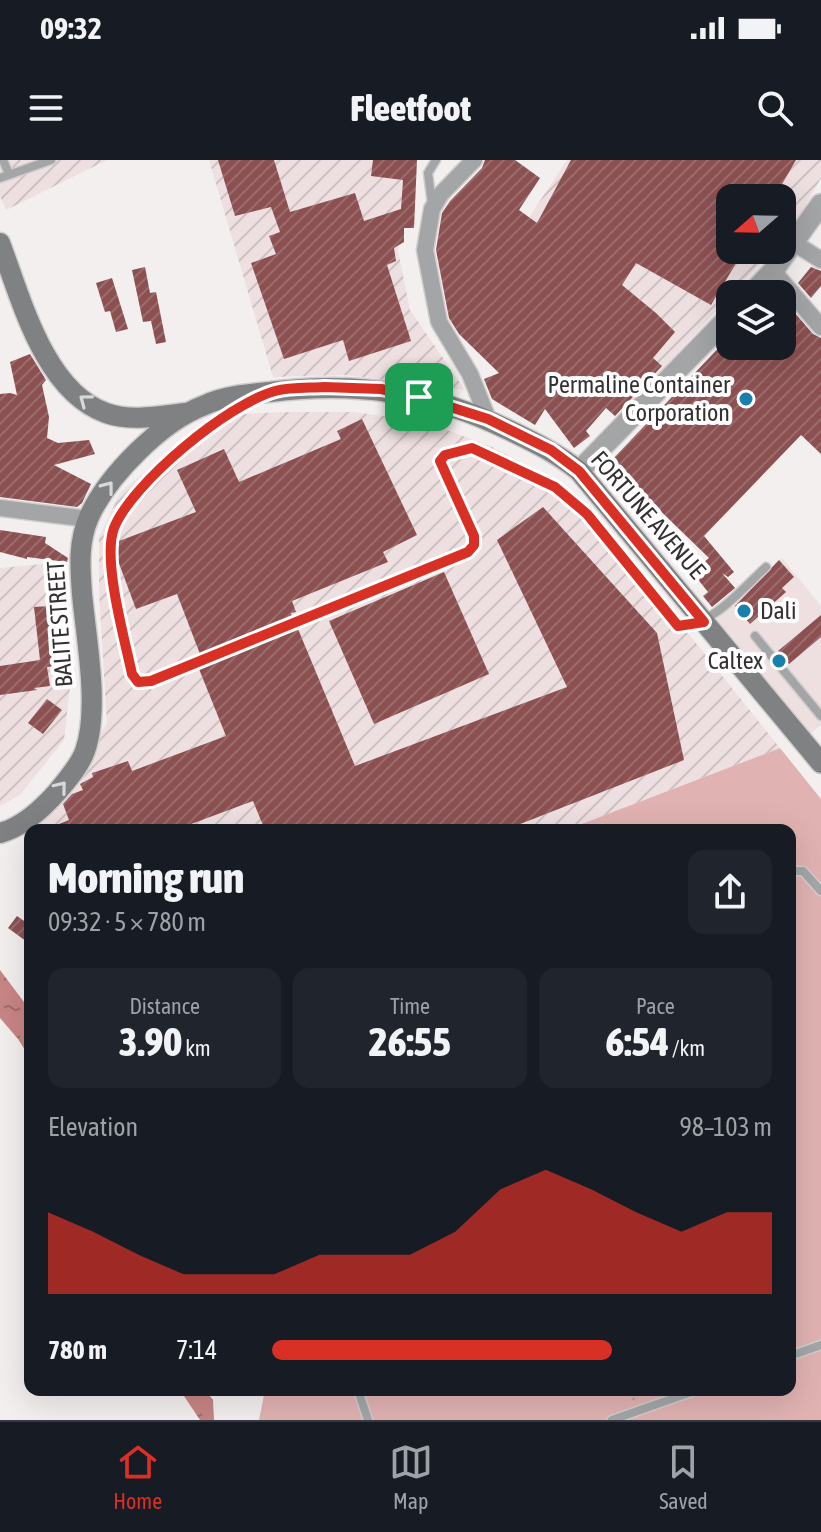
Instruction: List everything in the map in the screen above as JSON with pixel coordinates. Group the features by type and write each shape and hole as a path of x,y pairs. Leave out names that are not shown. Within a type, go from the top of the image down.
{"main road":[{"path":"0,243 42,347 52,366 77,395 105,413 122,417 186,413"},
{"name":"FORTUNE AVENUE","path":"186,413 223,399 274,391 324,387 381,389 488,419 551,450 579,471 704,622 817,750"},
{"name":"BALITE STREET","path":"0,833 30,818 49,801 84,753 91,729 80,554 81,538 88,519 110,482 132,458 186,413"}],"street":[{"path":"474,160 441,194 432,209 425,250 439,322 470,374 488,419"},
{"path":"796,240 821,204"},
{"path":"796,244 821,260"},
{"path":"764,280 778,264"},
{"path":"773,271 819,320"},
{"path":"579,471 716,330"},
{"path":"0,508 88,519"}],"lane":[{"path":"3,160 4,176 51,160"},
{"path":"432,209 428,173 436,160"},
{"path":"274,391 232,413 162,465 143,484 114,529 110,551 115,591 132,674 138,682 151,681 468,552 474,545 474,536 440,461 445,455 472,448 555,487 587,514 678,626 704,622 766,567"},
{"path":"755,636 821,716"},
{"path":"796,871 803,871 821,891"},
{"path":"796,1354 821,1345"},
{"path":"360,1396 368,1420"},
{"path":"612,1420 680,1396"}],"shaded area":[{"path":"0,160 107,160 6,210 0,196"},
{"path":"209,160 406,160 398,251 410,310 465,390 345,375 273,377"},
{"path":"567,160 821,160 821,178 796,222 796,184 716,184 716,264 759,264 744,280 716,280 716,311 629,406 481,290"},
{"path":"354,412 425,422 490,446 550,477 595,517 780,748 582,824 32,824 75,774 107,723 99,594 99,537 120,493 185,438 223,415"},
{"path":"782,558 821,606 821,725 808,736 710,619"},
{"path":"63,562 70,686 64,740 20,795 0,806 0,568"},
{"path":"780,748 821,799 821,1420 259,1420 264,1396 796,1396 796,824 582,824"}],"water":[{"path":"0,970 24,1002 24,1048 0,1018"},
{"path":"184,1396 210,1396 213,1400 214,1420 200,1420"}],"building":[{"path":"218,160 274,160 290,212 355,193 364,221 401,209 403,180 371,176 373,160 417,160 414,228 404,228 404,242 394,248 396,261 387,265 411,341 349,361 343,340 284,359 251,263 276,254 269,236 280,232 271,207 235,216"},
{"path":"485,160 515,160 540,178 519,210 537,223 571,160 796,160 782,184 716,184 716,264 736,264 726,280 716,280 716,297 711,305 636,263 622,285 675,332 653,358 662,366 615,416 606,408 586,431 590,436 574,448 545,409 535,425 492,399 484,379 499,373 459,334 449,318 436,250 442,213 482,168"},
{"path":"145,267 150,293 156,292 166,342 156,344 151,321 143,322 132,270"},
{"path":"811,267 821,271 821,286 811,298 798,283"},
{"path":"112,278 128,329 116,332 110,311 105,312 96,283"},
{"name":"Permaline Container Corporation","path":"796,314 813,334 821,338 821,454 801,435 704,536 734,572 728,577 722,573 735,588 712,607 703,596 708,592 692,572 709,558 610,462 716,351 716,360 796,360"},
{"path":"30,354 46,380 42,385 49,417 47,438 58,443 89,440 95,454 54,465 91,484 77,507 0,497 0,394 17,395 10,362"},
{"path":"362,419 417,535 383,552 388,562 292,601 296,612 291,613 292,616 200,654 177,594 136,609 117,558 119,541 196,512 177,470 224,449 239,482 341,439 337,431"},
{"path":"543,507 657,633 684,760 520,824 263,824 253,801 191,824 59,824 69,820 63,804 72,794 83,790 80,784 93,777 92,773 128,761 132,771 226,736 199,669 298,629 355,766 567,687 497,540"},
{"path":"0,530 46,537 45,543 68,558 67,562 27,559 0,552"},
{"path":"779,560 794,577 782,588 786,592 750,624 735,606"},
{"path":"444,572 489,674 374,724 329,621"},
{"path":"66,605 67,665 47,667 50,686 0,695 0,666 40,660 34,607"},
{"path":"821,615 821,637 789,664 778,651"},
{"path":"47,699 62,710 43,734 28,723"},
{"path":"17,916 24,921 24,940 8,928"}],"place":[{"name":"Permaline Container Corporation","path":"746,399"},
{"name":"Dali","path":"744,611"},
{"name":"Caltex","path":"779,661"}],"route":[{"path":"353,387 419,397 488,419 551,450 579,471 704,622 678,626 587,514 555,487 472,448 445,455 440,461 474,536 474,545 468,552 151,681 138,682 132,674 110,551 114,529 143,484 162,465 232,413 274,391 353,387"}]}
